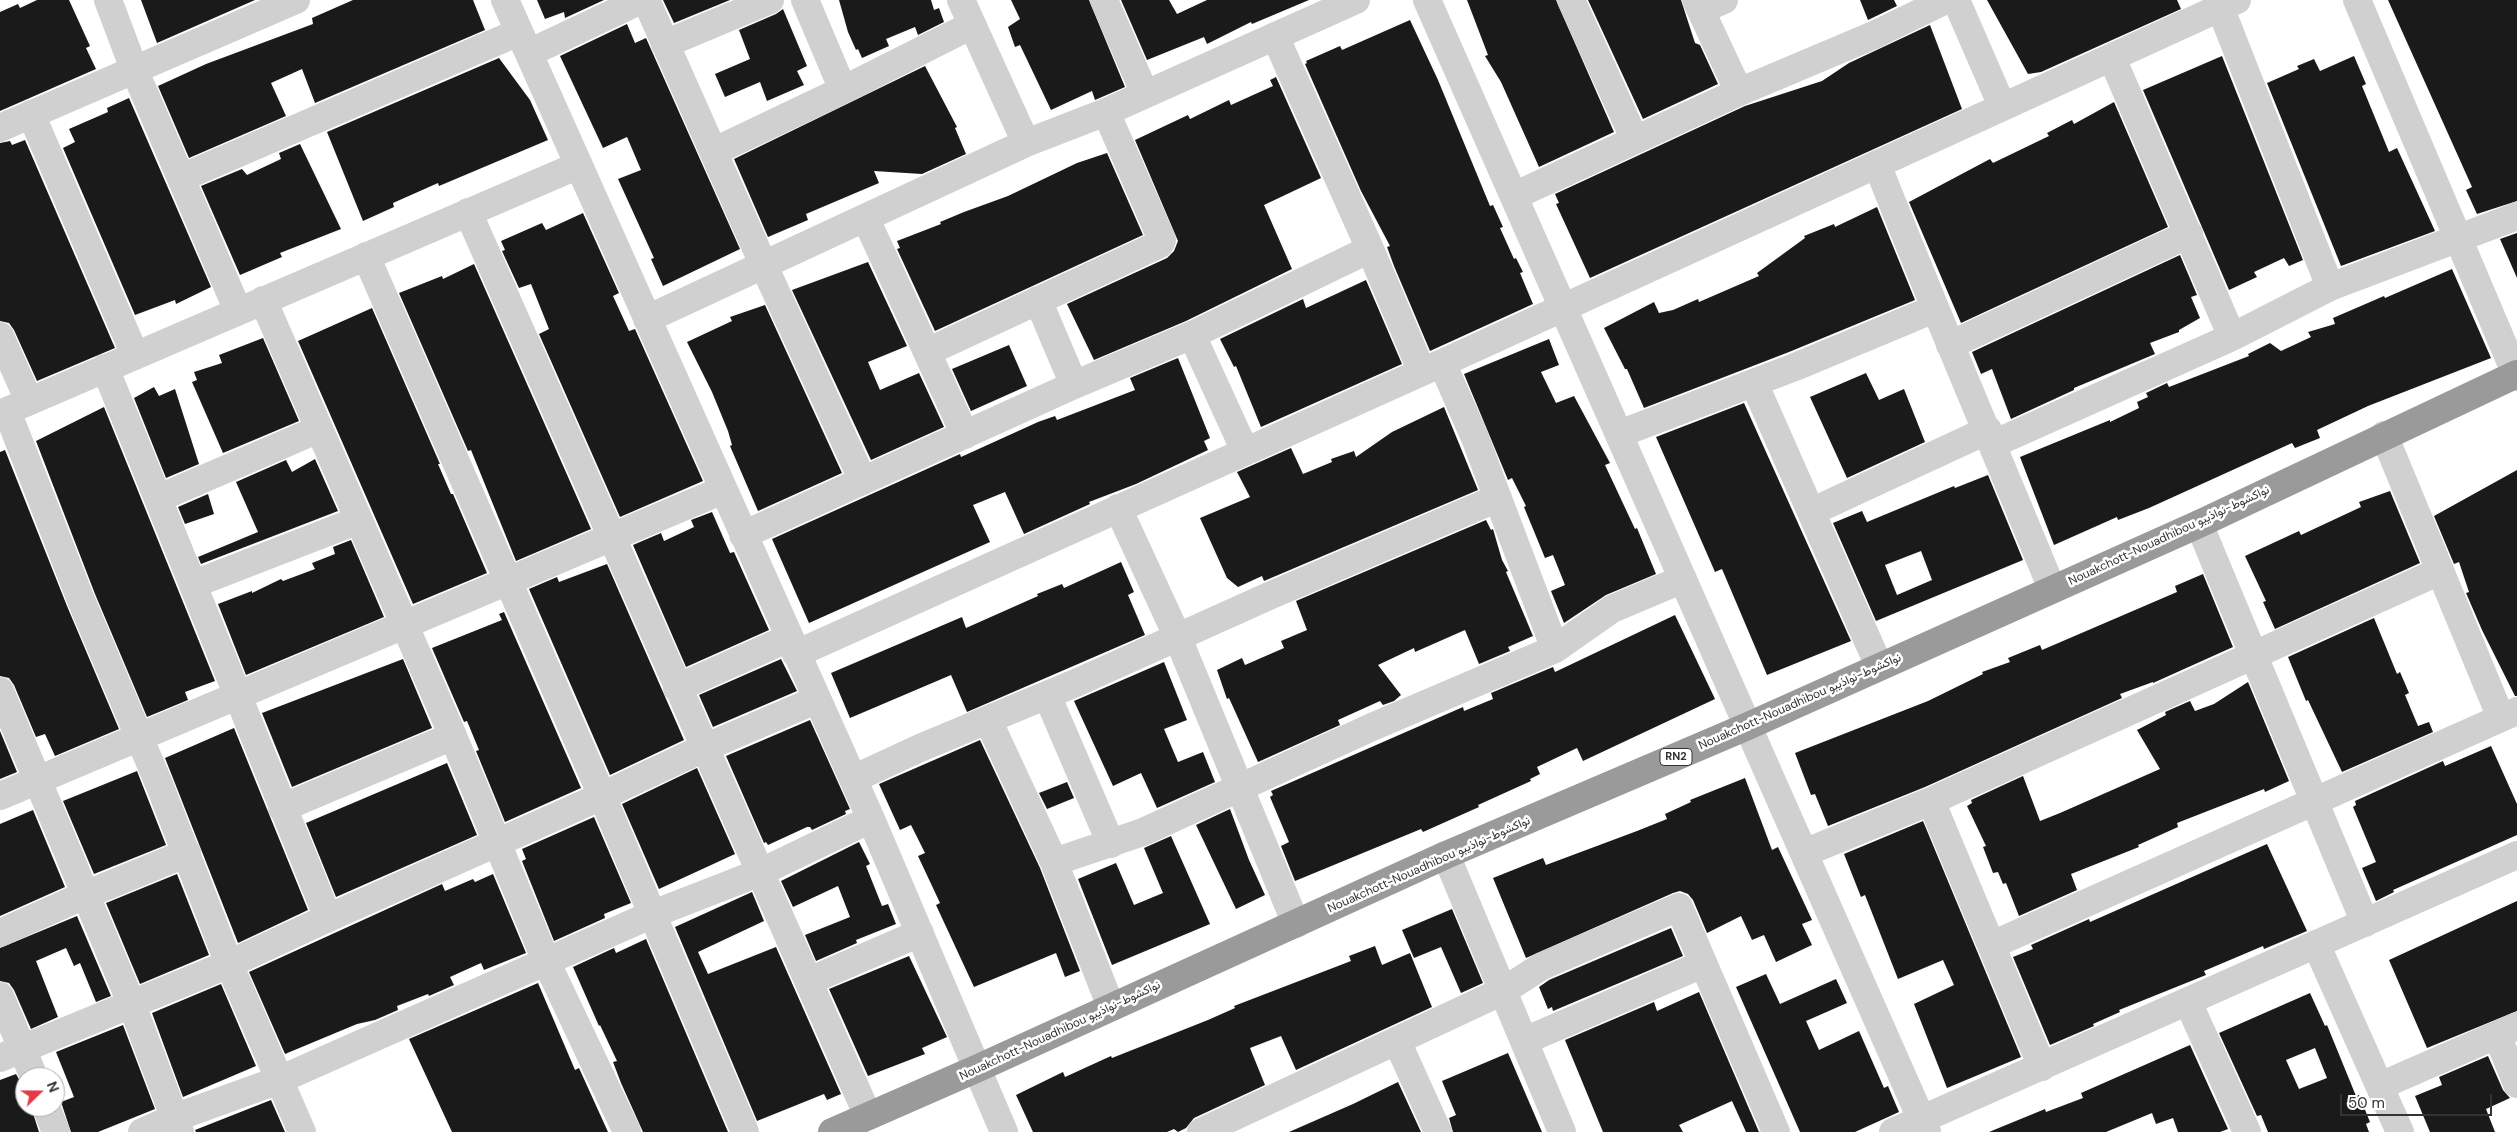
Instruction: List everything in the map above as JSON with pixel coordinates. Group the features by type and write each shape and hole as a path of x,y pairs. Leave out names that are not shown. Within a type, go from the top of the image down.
{"highway":[{"name":"Nouakchott-Nouadhibou نواكشوط-نواذيبو","path":"832,1132 976,1070 1446,855 1748,726 1878,666 2199,524 2384,435 2517,375"}],"street":[{"path":"108,0 134,69 238,311"},
{"path":"0,128 296,0"},
{"path":"505,0 816,700 871,819 976,1070 1004,1132"},
{"path":"181,178 524,42 642,0"},
{"path":"646,0 715,151 764,266 863,482"},
{"path":"665,44 770,0"},
{"path":"805,0 843,90"},
{"path":"961,0 1026,143"},
{"path":"1104,0 1145,94"},
{"path":"647,319 866,219 1026,143 1106,112 1356,0"},
{"path":"1427,0 1924,1126"},
{"path":"1571,0 1635,140"},
{"path":"1514,196 1739,92 1874,35 1946,0"},
{"path":"1956,0 2002,106"},
{"path":"2357,0 2360,3 2517,375"},
{"path":"1707,3 1739,92"},
{"path":"677,688 792,646 1118,508 1432,367 2002,106 2112,58 2213,6 2330,287"},
{"path":"715,151 843,90 972,25"},
{"path":"1275,36 1370,248 1432,367 1475,438 1555,649"},
{"path":"2112,58 2232,337"},
{"path":"927,352 1161,242 1162,240 1106,112"},
{"path":"31,114 135,355"},
{"path":"1877,164 1934,309 1990,437 2052,589"},
{"path":"12,409 579,165"},
{"path":"468,212 610,538 761,872 868,1116"},
{"path":"1811,512 2232,337 2330,287 2517,216"},
{"path":"866,219 965,435"},
{"path":"1950,345 2189,234"},
{"path":"743,535 1074,385 1192,335 1370,248"},
{"path":"366,256 602,796 745,1132"},
{"path":"263,300 453,736 546,961 627,1132"},
{"path":"1038,300 1074,385"},
{"path":"1619,434 1754,383 1934,309"},
{"path":"1192,335 1245,451"},
{"path":"0,336 12,409 81,600 186,853 229,964 302,1132"},
{"path":"104,368 159,498 282,808 328,918"},
{"path":"1754,383 1878,666"},
{"path":"159,498 319,429"},
{"path":"1992,945 2509,714 2440,571 2384,435"},
{"path":"0,796 723,490"},
{"path":"853,779 1178,638 1269,596 1498,498"},
{"path":"1118,508 1178,638 1296,924"},
{"path":"194,584 359,520"},
{"path":"2199,524 2365,922"},
{"path":"1804,853 1931,801 2440,571"},
{"path":"1054,862 1142,832 1372,727 1555,649 1612,609 1683,579"},
{"path":"0,692 132,1005 177,1125"},
{"path":"1047,695 1111,844"},
{"path":"11,1053 229,964 704,748 816,700"},
{"path":"988,720 1054,862 1111,1007"},
{"path":"282,808 453,736"},
{"path":"1931,801 2042,1067"},
{"path":"142,1132 177,1125 653,914 761,872 871,819"},
{"path":"0,933 85,894 186,853"},
{"path":"1446,855 1562,1132"},
{"path":"1893,1132 1924,1126 2042,1067 2517,855"},
{"path":"1202,1132 1503,991 1542,966 1602,941 1674,907 1681,909 1776,1132"},
{"path":"809,981 920,933"},
{"path":"2316,944 2400,1132"},
{"path":"1524,1041 1703,964"},
{"path":"0,996 11,1053 24,1067"},
{"path":"2188,1002 2245,1132"},
{"path":"2380,1086 2507,1031 2517,1084"},
{"path":"1397,1041 1438,1132"},
{"path":"50,1117 56,1132"}],"building":[{"path":"37,0 69,0 90,46 86,48 96,69 0,111 0,12 18,4 20,8"},
{"path":"141,0 255,0 157,43"},
{"path":"353,0 473,0 485,30 315,103 302,69 271,83 286,116 189,158 158,86 206,64 313,24 312,18"},
{"path":"537,0 604,0 565,18 564,12 545,19"},
{"path":"663,0 730,0 674,23"},
{"path":"839,0 931,0 934,10 939,8 944,22 918,35 915,27 886,39 889,46 862,58 848,32"},
{"path":"1011,0 1089,0 1125,87 1095,100 1092,91 1051,110 1020,45 1015,47 1008,27 1020,19"},
{"path":"1121,0 1169,0 1177,14 1207,0 1309,0 1252,24 1251,22 1207,44 1204,37 1147,60"},
{"path":"1467,0 1556,0 1614,132 1539,167 1501,82 1485,56 1488,55"},
{"path":"1588,0 1681,0 1695,43 1700,45 1718,84 1643,119"},
{"path":"1860,0 1894,0 1897,6 1868,20"},
{"path":"1987,0 2177,0 2181,9 2041,72 2028,74"},
{"path":"2388,0 2517,0 2517,201 2477,214 2466,190 2472,187"},
{"path":"783,9 807,66 797,71 804,85 767,101 760,82 725,97 715,74 750,59 739,30"},
{"path":"1410,20 1438,80 1490,206 1493,205 1503,227 1500,228 1514,259 1516,258 1523,272 1520,273 1533,304 1430,351 1394,266 1387,247 1390,246 1361,191 1305,64 1307,63 1306,61 1340,46 1342,50"},
{"path":"627,24 635,43 646,38 740,249 663,286 651,259 654,258 618,179 641,170 627,137 603,148 560,56"},
{"path":"1930,25 1962,109 1590,278 1556,204 1559,203 1555,194 1745,106 1822,81 1849,63"},
{"path":"2222,56 2303,260 2289,266 2284,258 2254,272 2257,277 2229,290 2143,90"},
{"path":"2354,56 2366,84 2362,86 2389,152 2397,148 2435,231 2341,266 2267,83 2299,69 2297,66 2314,59 2320,71"},
{"path":"499,58 530,100 548,140 439,186 438,183 393,203 394,207 363,221 327,132"},
{"path":"925,66 957,127 955,128 966,154 922,174 874,171 879,183 806,214 808,220 768,237 734,159"},
{"path":"1276,77 1321,178 1264,205 1292,269 1186,321 1094,360 1067,304 1167,258 1174,251 1178,241 1135,140 1188,115 1190,119 1229,100 1231,105 1273,86 1270,80"},
{"path":"129,98 211,287 176,304 175,300 135,315 63,148 75,142 69,129 108,112 107,108"},
{"path":"2114,102 2168,227 1961,323 1909,202 1990,159 1993,163 2049,136 2047,133 2072,120 2074,124"},
{"path":"25,140 115,348 37,381 14,330 9,323 0,321 0,143 10,141 12,145"},
{"path":"300,144 341,229 280,253 282,257 240,275 201,186 242,169 247,175 281,159 279,153"},
{"path":"1107,153 1143,235 935,331 897,249 900,248 897,241 941,224 940,222 964,212 1008,196 1077,163"},
{"path":"1877,207 1915,300 1789,352 1644,408 1627,369 1625,369 1604,328 1654,302 1659,313 1673,310 1698,299 1699,302 1759,276 1757,273 1805,238 1804,236 1834,224 1835,227"},
{"path":"583,213 619,293 613,296 629,331 635,329 703,481 620,517 539,334 549,329 531,284 519,288 502,251 505,250 501,241 542,223 546,230"},
{"path":"2517,233 2517,278 2500,239"},
{"path":"2180,255 2197,295 2191,297 2200,318 2179,330 2179,332 2150,343 2155,354 2074,388 2074,390 2011,419 1992,369 1981,374 1972,352"},
{"path":"868,262 907,346 868,362 880,390 919,373 944,427 871,460 792,290"},
{"path":"474,264 591,529 516,561 471,450 468,451 399,293 442,276 443,279"},
{"path":"2452,269 2491,358 2368,406 2317,430 2320,438 2295,448 2292,443 2149,508 2118,520 2117,517 2054,545 2020,457 2110,420 2110,422 2139,408 2137,402 2148,397 2146,393 2167,383 2169,387 2249,356 2248,354 2270,343 2281,351 2311,337 2308,332 2335,324 2333,318"},
{"path":"1366,280 1402,364 1261,427 1236,366 1234,367 1220,339 1303,299 1306,308"},
{"path":"765,305 842,473 758,511 730,446 732,445 728,431 712,392 687,342 732,321 730,317"},
{"path":"372,308 440,464 438,464 451,494 453,494 487,573 413,604 298,341"},
{"path":"263,338 299,421 223,453 192,382 197,380 194,372 222,363 219,355"},
{"path":"1549,339 1559,365 1541,372 1556,403 1574,396 1610,463 1605,465 1635,529 1637,528 1656,574 1606,595 1564,623 1551,591 1565,585 1553,555 1545,558 1524,507 1526,506 1512,478 1508,480 1464,374"},
{"path":"1009,345 1027,386 971,411 952,369"},
{"path":"1178,358 1210,438 1204,441 1208,450 1136,484 1089,502 1090,504 1024,534 1005,492 973,505 990,542 809,623 772,539 960,454 961,457 1038,422 1055,416 1057,420 1135,390 1130,378"},
{"path":"1866,373 1879,400 1904,389 1925,442 1847,478 1810,397"},
{"path":"154,387 159,396 175,389 199,464 166,478 134,398"},
{"path":"1744,403 1851,641 1767,675 1722,569 1715,572 1656,437"},
{"path":"104,407 215,681 185,692 188,700 147,717 95,594 36,441"},
{"path":"1444,407 1478,490 1264,581 1262,576 1238,587 1227,578 1200,518 1250,497 1237,472 1291,448 1303,474 1332,462 1331,459 1354,451 1356,457 1392,432"},
{"path":"5,450 67,606 119,729 55,756 45,734 36,737 14,685 9,678 0,676 0,452"},
{"path":"315,459 338,511 201,564 198,557 258,532 236,482 286,460 292,472"},
{"path":"2517,470 2517,696 2515,696 2466,593 2469,592 2459,562 2454,564 2434,516"},
{"path":"1988,475 2023,560 1876,621 1833,523 1862,511 1867,522 1954,486 1955,488","holes":["1921,551 1932,580 1897,595 1885,565"]},
{"path":"2390,491 2420,563 2275,629 2263,602 2266,601 2245,556 2299,531 2301,535 2361,507 2359,502"},
{"path":"208,494 214,514 185,524 178,507"},
{"path":"712,512 730,553 734,552 769,630 686,667 633,545 661,533 664,541 694,527 691,520"},
{"path":"1486,520 1491,530 1493,529 1502,560 1508,571 1506,572 1533,636 1508,647 1510,651 1479,664 1465,630 1415,652 1414,648 1378,665 1401,695 1394,701 1383,705 1380,701 1338,720 1340,725 1258,762 1229,698 1227,699 1217,670 1242,658 1245,665 1284,648 1281,641 1307,630 1296,601"},
{"path":"351,540 384,617 246,675 218,604 252,591 252,593 281,579 283,581 315,569 312,563 335,554 333,547"},
{"path":"1121,562 1134,592 1128,595 1145,635 967,712 951,675 850,718 831,673 962,617 966,628 1038,596 1037,594 1062,584 1064,588"},
{"path":"607,564 684,740 610,775 529,589 557,577 559,582"},
{"path":"2203,574 2233,647 2153,683 2120,694 2122,698 1925,787 1828,826 1815,794 1811,795 1795,753 1928,701 1983,674 1982,672 2010,662 2008,658 2040,645 2042,650 2177,592 2175,586"},
{"path":"504,612 581,788 505,822 476,751 479,750 467,721 464,722 432,648 502,620 499,614"},
{"path":"1675,615 1715,699 1583,761 1577,748 1537,767 1540,774 1530,779 1531,781 1478,805 1479,807 1423,832 1421,829 1295,881 1281,846 1289,842 1270,797 1273,795 1271,791 1463,707 1464,711 1493,699 1491,693 1553,667 1555,672"},
{"path":"2374,618 2397,674 2400,672 2409,693 2405,695 2418,726 2429,722 2433,732 2342,772 2308,700 2306,701 2288,657"},
{"path":"403,659 432,728 292,787 262,713"},
{"path":"781,659 797,691 713,727 699,695"},
{"path":"1164,662 1187,720 1164,729 1178,762 1203,752 1215,782 1157,808 1141,773 1113,786 1074,701"},
{"path":"2248,682 2289,781 2265,792 2264,789 2177,823 2178,827 2138,845 2139,847 2071,874 2077,890 2019,916 2006,883 2003,884 1998,872 1993,873 1983,847 1986,846 1967,806 1972,803 1971,800 2023,776 2040,821 2060,813 2160,769 2137,730 2166,715 2165,712 2190,701 2195,711 2214,704"},
{"path":"810,720 850,809 845,811 846,814 812,830 810,827 807,827 768,845 766,842 764,843 726,756"},
{"path":"234,728 308,910 238,943 165,758"},
{"path":"0,731 17,772 0,779"},
{"path":"980,740 1040,868 1080,971 1065,977 1056,953 974,987 936,905 940,903 918,856 925,853 911,825 900,830 879,784"},
{"path":"2491,746 2517,804 2517,835 2393,890 2394,892 2376,901 2362,868 2376,862 2353,807 2356,805 2355,801 2443,761 2445,766"},
{"path":"447,763 477,835 336,897 306,823"},
{"path":"697,768 735,854 659,889 622,804"},
{"path":"137,771 166,845 94,874 63,801"},
{"path":"1745,778 1772,850 1778,847 1812,920 1802,924 1812,945 1776,962 1764,935 1752,940 1741,916 1707,933 1693,900 1688,894 1680,891 1526,958 1493,878 1543,858 1546,865 1637,831 1667,819 1665,814 1691,802 1690,800"},
{"path":"1067,782 1074,798 1047,809 1039,793"},
{"path":"1230,809 1249,860 1265,895 1236,909 1196,825"},
{"path":"33,810 65,887 0,916 0,824"},
{"path":"594,817 631,903 604,914 605,918 554,941 522,861 526,859 522,849"},
{"path":"1923,821 2021,1057 1947,1088 1914,1004 1954,985 1943,960 1898,979 1865,895 1861,897 1844,854"},
{"path":"1171,836 1210,924 1112,965 1078,879 1116,863 1134,905 1163,893 1144,848"},
{"path":"859,842 870,864 866,866 882,906 888,904 896,924 856,940 857,943 816,961 805,935 850,917 838,886 793,907 781,881"},
{"path":"2267,844 2307,931 2264,949 2263,946 2204,971 2206,975 2119,1010 2120,1012 2093,1024 2094,1026 2050,1045 2013,957 2033,949 2031,945 2089,919 2090,922"},
{"path":"177,874 209,955 140,984 106,903"},
{"path":"493,874 526,953 484,970 481,963 450,977 454,985 429,996 428,994 397,1006 398,1010 375,1020 357,1024 285,1054 249,972 442,884 445,891 473,879 475,882"},
{"path":"752,892 764,921 698,952 708,974 776,947 841,1094 827,1100 824,1094 757,1121 675,927"},
{"path":"2517,901 2517,1011 2427,1048 2389,960"},
{"path":"1452,909 1483,983 1461,993 1441,947 1414,958 1402,930"},
{"path":"77,916 111,996 96,1002 80,963 74,966 66,948 36,961 58,1017 31,1029 14,990 9,983 0,981 0,948"},
{"path":"1671,928 1683,956 1553,1011 1552,1007 1548,1009 1539,987 1549,980"},
{"path":"646,939 728,1132 643,1132 621,1083 613,1062 617,1061 573,967 614,948 616,953"},
{"path":"1375,946 1382,965 1410,953 1432,1007 1296,1070 1281,1036 1250,1048 1265,1085 1194,1118 1186,1128 1178,1132 1174,1129 1167,1132 1033,1132 1016,1095 1063,1072 1065,1077 1111,1056 1112,1058 1208,1020 1235,1008 1234,1006 1351,961 1349,956"},
{"path":"909,956 947,1037 922,1048 925,1054 868,1076 829,989"},
{"path":"1766,974 1780,1004 1836,979 1847,1003 1806,1021 1819,1050 1859,1031 1884,1088 1888,1086 1899,1112 1855,1132 1800,1132 1736,987"},
{"path":"538,983 575,1070 579,1068 608,1132 452,1132 409,1039"},
{"path":"221,984 256,1066 183,1097 152,1013"},
{"path":"1699,992 1759,1132 1746,1132 1732,1101 1679,1125 1683,1132 1603,1132 1565,1040 1654,1002 1657,1011"},
{"path":"2310,993 2325,1026 2327,1025 2356,1096 2359,1095 2370,1122 2366,1124 2369,1132 2268,1132 2261,1115 2257,1116 2219,1033","holes":["2315,1048 2327,1078 2299,1089 2286,1060"]},
{"path":"123,1025 155,1109 98,1132 71,1132 65,1114 65,1100 74,1097 65,1074 65,1067 62,1067 56,1052"},
{"path":"2190,1045 2228,1129 2220,1132 2178,1132 2173,1118 2156,1124 2152,1113 2106,1132 1989,1132 2045,1109 2046,1112 2083,1098 2081,1093"},
{"path":"1508,1053 1542,1132 1453,1132 1449,1118 1456,1115 1442,1081"},
{"path":"2488,1056 2503,1090 2510,1098 2486,1109 2495,1132 2430,1132 2415,1096 2442,1085 2439,1077"},
{"path":"15,1074 15,1117 34,1117 39,1132 0,1132 0,1080"},
{"path":"1398,1082 1421,1132 1289,1132 1353,1104"},
{"path":"271,1100 285,1132 196,1132 195,1130"}]}
